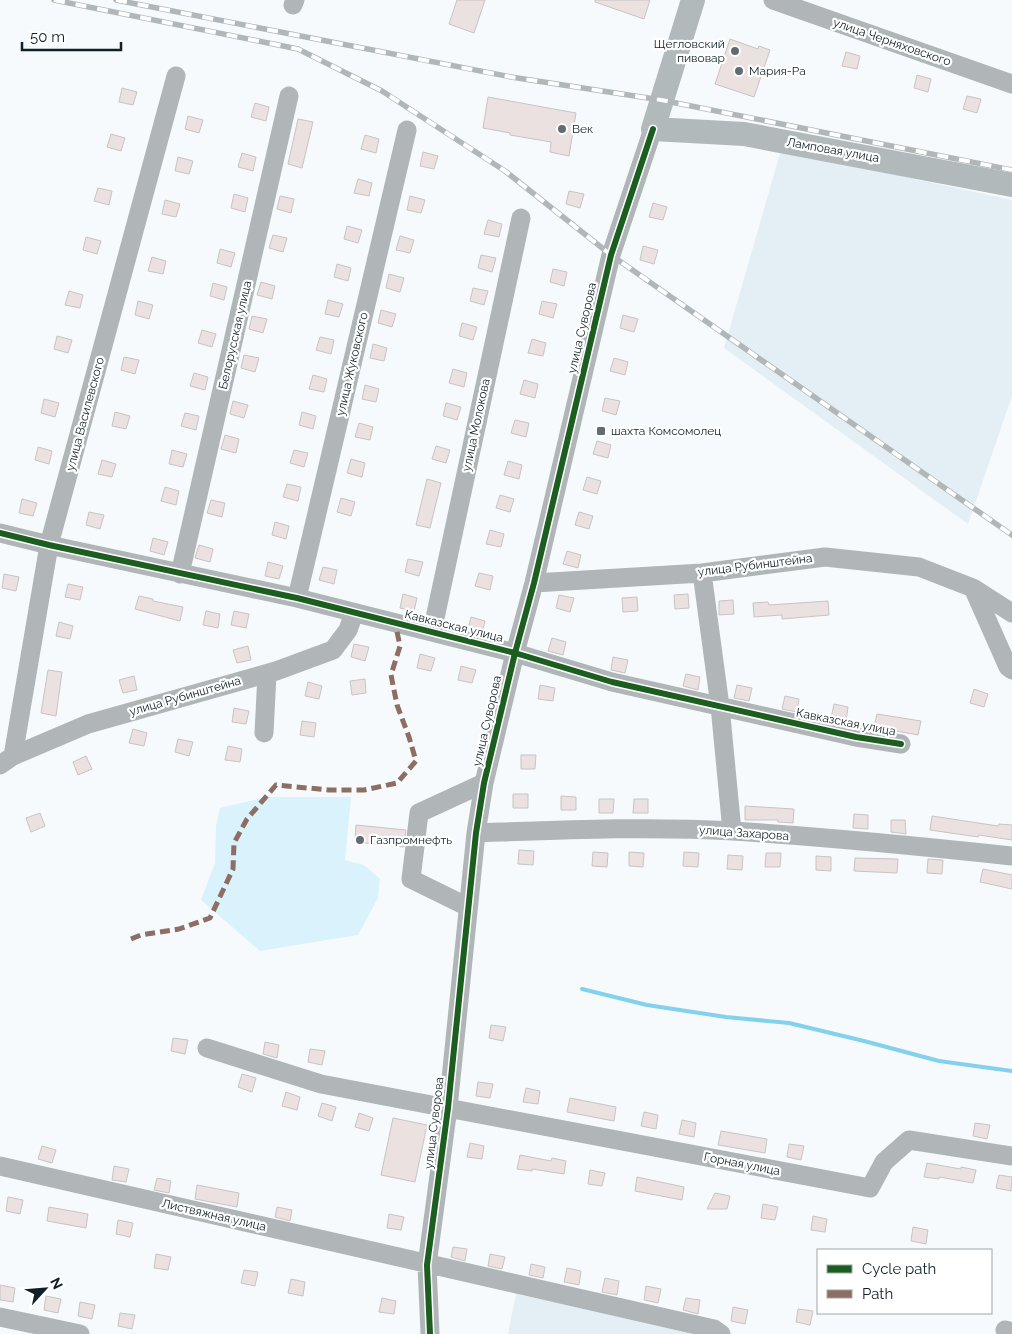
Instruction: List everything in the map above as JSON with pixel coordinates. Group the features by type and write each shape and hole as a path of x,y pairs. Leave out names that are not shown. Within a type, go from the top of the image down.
{"main road":[{"name":"улица Суворова","path":"653,128 693,0"},
{"name":"Ламповая улица","path":"653,128 744,134 1012,185"}],"street":[{"name":"улица Черняховского","path":"773,0 1012,84"},
{"name":"улица Василевского","path":"6,761 49,545 176,76"},
{"name":"Белорусская улица","path":"180,574 289,96"},
{"name":"улица Суворова","path":"430,1334 428,1265 448,1108 476,833 484,783 534,583 611,255 653,128"},
{"name":"улица Жуковского","path":"296,598 407,130"},
{"name":"улица Молокова","path":"432,632 521,218"},
{"name":"Кавказская улица","path":"0,532 49,545 296,598 515,653 612,682 900,744"},
{"name":"улица Рубинштейна","path":"534,583 702,573 825,556 920,567 973,588 1012,613"},
{"path":"702,573 720,706 732,831"},
{"path":"973,588 1008,667 1012,670"},
{"name":"улица Рубинштейна","path":"6,761 88,724 267,674 333,650 348,630 354,613"},
{"path":"264,733 267,674"},
{"path":"468,907 411,879 419,813 484,783"},
{"name":"улица Захарова","path":"476,833 641,828 732,831 906,845 1012,856"},
{"path":"207,1048 321,1084 448,1108"},
{"name":"Горная улица","path":"448,1108 870,1188 884,1162 909,1140 1012,1156"},
{"name":"Листвяжная улица","path":"0,1166 714,1329 720,1334"},
{"path":"0,1317 80,1334"}],"shaded area":[{"path":"781,150 1012,200 1012,396 968,524 724,348"},
{"path":"267,797 351,797 345,860 364,865 380,879 378,898 358,935 260,951 201,900 215,863 216,826 220,808"},
{"path":"516,1294 710,1334 508,1334"}],"building":[{"path":"457,0 485,0 474,33 449,24"},
{"path":"595,0 650,0 644,19 595,2"},
{"path":"730,39 758,49 759,46 770,50 754,97 715,84"},
{"path":"846,52 860,56 857,69 842,66"},
{"path":"917,75 931,79 928,92 914,88"},
{"path":"122,88 137,92 133,105 119,102"},
{"path":"967,96 981,99 977,113 963,109"},
{"path":"488,97 576,113 569,156 550,152 551,142 483,128"},
{"path":"255,103 269,107 266,121 251,117"},
{"path":"188,116 203,120 199,133 185,129"},
{"path":"298,119 313,122 302,168 288,164"},
{"path":"111,134 125,138 121,151 107,147"},
{"path":"365,135 379,139 376,153 361,149"},
{"path":"423,152 438,156 434,169 420,166"},
{"path":"242,153 256,157 253,171 238,167"},
{"path":"178,157 193,161 189,174 175,171"},
{"path":"358,179 372,183 369,196 354,193"},
{"path":"98,188 112,191 109,205 94,201"},
{"path":"569,191 584,194 580,208 566,204"},
{"path":"234,194 248,198 245,212 231,208"},
{"path":"280,196 294,199 291,213 277,209"},
{"path":"410,196 425,200 421,213 407,210"},
{"path":"165,200 180,204 176,217 162,214"},
{"path":"653,203 667,207 663,220 649,217"},
{"path":"488,220 502,224 499,237 484,234"},
{"path":"347,226 362,230 358,243 344,239"},
{"path":"273,235 287,238 283,252 269,248"},
{"path":"400,236 414,240 410,253 396,250"},
{"path":"86,237 101,241 97,254 83,250"},
{"path":"643,246 658,250 654,264 640,260"},
{"path":"220,249 235,253 231,267 217,263"},
{"path":"481,255 496,258 492,272 478,268"},
{"path":"152,257 166,261 163,274 148,271"},
{"path":"337,264 351,268 348,281 334,277"},
{"path":"553,269 567,272 564,286 550,282"},
{"path":"389,274 404,278 400,292 386,288"},
{"path":"261,282 275,286 272,299 257,295"},
{"path":"213,283 227,287 224,300 210,296"},
{"path":"473,288 488,291 484,305 470,301"},
{"path":"69,291 83,295 80,308 65,305"},
{"path":"328,300 343,304 339,317 325,314"},
{"path":"138,301 153,305 149,319 135,315"},
{"path":"542,301 557,304 553,318 539,314"},
{"path":"381,310 396,314 392,327 378,323"},
{"path":"623,315 638,319 634,332 620,328"},
{"path":"252,316 267,319 263,333 249,329"},
{"path":"462,323 477,327 473,340 459,336"},
{"path":"202,330 216,334 212,347 198,343"},
{"path":"57,336 72,340 68,353 54,349"},
{"path":"320,337 334,340 331,354 316,350"},
{"path":"532,339 546,343 543,356 528,353"},
{"path":"373,344 387,348 384,361 370,358"},
{"path":"244,355 259,358 255,372 241,368"},
{"path":"124,357 139,360 135,374 121,370"},
{"path":"614,358 628,362 625,375 610,371"},
{"path":"453,369 467,373 464,387 449,383"},
{"path":"194,373 208,377 205,390 190,386"},
{"path":"313,375 327,379 324,392 309,389"},
{"path":"524,380 538,384 535,398 520,394"},
{"path":"365,385 379,389 376,402 362,399"},
{"path":"605,398 620,401 616,415 602,411"},
{"path":"44,399 59,403 55,417 41,413"},
{"path":"233,401 248,405 244,418 230,414"},
{"path":"446,403 461,407 457,420 443,416"},
{"path":"115,412 130,416 126,429 112,426"},
{"path":"302,412 316,416 313,429 299,425"},
{"path":"185,413 199,416 196,430 181,426"},
{"path":"515,420 529,423 526,437 511,433"},
{"path":"359,423 373,427 370,440 355,437"},
{"path":"225,435 239,439 236,453 221,449"},
{"path":"597,441 611,445 608,458 593,454"},
{"path":"436,446 450,450 446,463 432,459"},
{"path":"38,447 52,451 49,464 35,460"},
{"path":"172,450 187,454 183,467 169,464"},
{"path":"294,450 308,453 304,467 290,463"},
{"path":"351,459 365,463 362,477 347,473"},
{"path":"102,460 116,464 112,477 98,474"},
{"path":"508,461 522,465 519,479 504,475"},
{"path":"587,477 601,481 597,494 583,490"},
{"path":"427,479 441,483 430,528 416,525"},
{"path":"287,484 301,487 298,501 283,497"},
{"path":"165,487 179,491 176,505 161,501"},
{"path":"500,495 514,499 510,512 496,508"},
{"path":"341,498 355,502 351,516 337,512"},
{"path":"22,499 37,503 33,516 19,513"},
{"path":"211,500 225,503 222,517 207,513"},
{"path":"89,512 104,515 100,529 86,525"},
{"path":"579,512 593,516 589,529 575,525"},
{"path":"275,522 289,526 286,539 272,535"},
{"path":"490,530 504,534 501,547 486,544"},
{"path":"153,538 168,542 164,555 150,551"},
{"path":"199,545 213,549 210,562 195,558"},
{"path":"567,551 581,555 578,568 563,564"},
{"path":"408,559 423,562 419,576 405,572"},
{"path":"268,562 283,566 279,579 265,576"},
{"path":"323,567 337,570 334,584 319,580"},
{"path":"479,573 493,576 490,590 475,586"},
{"path":"4,574 19,577 16,591 2,588"},
{"path":"68,584 83,587 80,600 65,597"},
{"path":"403,594 417,598 414,611 400,608"},
{"path":"688,594 689,608 675,609 674,595"},
{"path":"559,595 574,598 570,612 556,608"},
{"path":"139,596 183,607 180,621 135,609"},
{"path":"637,597 638,611 623,612 622,598"},
{"path":"733,600 734,614 719,615 719,601"},
{"path":"828,601 829,615 782,619 782,615 754,617 753,603 768,602 769,605"},
{"path":"206,611 220,614 218,628 203,625"},
{"path":"234,611 249,614 246,628 231,625"},
{"path":"471,617 485,621 482,633 468,629"},
{"path":"59,622 73,626 70,639 56,636"},
{"path":"552,638 566,642 563,655 548,651"},
{"path":"354,644 369,647 365,661 351,657"},
{"path":"248,646 251,660 237,663 233,650"},
{"path":"420,654 435,658 431,671 417,668"},
{"path":"613,657 628,660 625,673 611,670"},
{"path":"461,666 476,670 472,683 458,680"},
{"path":"48,670 62,672 56,716 41,713"},
{"path":"686,674 700,677 698,690 683,686"},
{"path":"134,676 137,690 123,693 119,680"},
{"path":"365,679 366,693 352,695 350,681"},
{"path":"308,682 322,686 319,699 305,696"},
{"path":"540,685 555,688 553,701 538,699"},
{"path":"737,685 752,688 749,701 734,698"},
{"path":"974,689 988,694 984,707 970,703"},
{"path":"785,696 799,699 797,712 782,709"},
{"path":"834,704 848,707 846,721 831,718"},
{"path":"234,708 249,711 246,724 232,722"},
{"path":"877,714 921,721 918,735 874,727"},
{"path":"302,721 316,723 314,737 300,735"},
{"path":"133,729 147,733 144,746 129,743"},
{"path":"178,739 193,742 189,756 175,752"},
{"path":"228,746 242,749 240,762 225,760"},
{"path":"521,755 536,755 535,769 521,769"},
{"path":"86,756 92,769 78,775 73,762"},
{"path":"513,794 528,794 528,808 513,808"},
{"path":"561,796 576,797 576,810 561,810"},
{"path":"599,799 614,799 613,813 599,813"},
{"path":"634,799 648,799 648,813 633,813"},
{"path":"745,806 794,809 793,823 778,822 778,820 745,820"},
{"path":"40,813 45,826 31,832 26,818"},
{"path":"854,814 868,815 868,829 853,828"},
{"path":"932,816 998,826 999,824 1012,825 1012,840 930,830"},
{"path":"891,820 905,820 906,834 891,832"},
{"path":"356,825 406,830 404,847 355,842"},
{"path":"519,850 534,851 533,865 518,864"},
{"path":"593,852 608,853 607,867 592,866"},
{"path":"629,852 644,853 643,867 629,866"},
{"path":"684,852 699,853 698,867 683,866"},
{"path":"766,853 781,853 780,867 765,867"},
{"path":"728,855 743,856 742,870 727,869"},
{"path":"816,856 831,857 831,871 816,870"},
{"path":"855,858 898,859 897,873 854,871"},
{"path":"928,859 943,860 942,874 927,873"},
{"path":"983,869 1012,875 1012,889 980,882"},
{"path":"491,1025 506,1027 503,1041 489,1038"},
{"path":"173,1038 188,1040 185,1054 171,1051"},
{"path":"265,1042 279,1045 277,1058 263,1054"},
{"path":"310,1049 325,1051 322,1065 308,1062"},
{"path":"242,1074 256,1078 252,1092 238,1087"},
{"path":"478,1082 493,1084 490,1098 476,1096"},
{"path":"526,1088 540,1091 538,1104 523,1102"},
{"path":"286,1092 300,1097 297,1110 282,1106"},
{"path":"570,1098 616,1107 614,1121 567,1112"},
{"path":"322,1103 336,1107 332,1121 318,1116"},
{"path":"644,1112 658,1115 656,1129 641,1126"},
{"path":"359,1113 373,1118 369,1131 355,1127"},
{"path":"393,1118 427,1125 415,1182 381,1175"},
{"path":"682,1120 696,1123 694,1137 679,1134"},
{"path":"975,1123 990,1125 987,1139 973,1136"},
{"path":"721,1131 767,1139 765,1153 718,1145"},
{"path":"470,1143 484,1146 482,1159 467,1157"},
{"path":"789,1144 804,1146 801,1160 787,1157"},
{"path":"42,1146 56,1150 52,1163 38,1159"},
{"path":"520,1155 551,1161 552,1158 566,1161 564,1174 532,1169 532,1171 517,1169"},
{"path":"927,1163 976,1170 973,1183 939,1177 939,1179 924,1177"},
{"path":"114,1166 129,1169 126,1182 112,1180"},
{"path":"590,1170 605,1173 602,1186 588,1184"},
{"path":"999,1175 1012,1177 1011,1191 996,1188"},
{"path":"637,1177 684,1187 682,1200 635,1191"},
{"path":"157,1178 171,1181 169,1193 154,1190"},
{"path":"197,1185 239,1193 237,1207 195,1199"},
{"path":"715,1193 730,1196 727,1209 707,1209"},
{"path":"8,1197 23,1200 20,1214 6,1211"},
{"path":"763,1204 778,1207 775,1220 761,1218"},
{"path":"49,1207 88,1214 86,1228 47,1221"},
{"path":"277,1207 292,1210 290,1221 275,1217"},
{"path":"389,1214 404,1217 401,1230 387,1228"},
{"path":"813,1216 827,1219 825,1232 811,1230"},
{"path":"118,1220 133,1223 130,1237 116,1234"},
{"path":"913,1227 928,1230 926,1244 911,1241"},
{"path":"453,1247 467,1249 465,1261 451,1257"},
{"path":"156,1254 171,1257 168,1270 154,1268"},
{"path":"490,1254 505,1257 502,1269 488,1266"},
{"path":"531,1264 545,1267 543,1278 529,1275"},
{"path":"567,1268 581,1271 579,1285 564,1282"},
{"path":"244,1270 258,1272 255,1286 241,1283"},
{"path":"605,1278 619,1281 617,1295 602,1292"},
{"path":"291,1279 305,1282 303,1296 288,1293"},
{"path":"0,1285 15,1288 13,1302 0,1300"},
{"path":"646,1286 661,1289 658,1303 644,1300"},
{"path":"46,1296 61,1299 58,1313 44,1310"},
{"path":"382,1298 396,1301 394,1314 379,1312"},
{"path":"686,1298 700,1300 698,1314 683,1310"},
{"path":"80,1302 95,1305 92,1319 78,1316"},
{"path":"733,1307 748,1310 745,1324 731,1321"},
{"path":"798,1309 813,1311 810,1325 796,1322"},
{"path":"120,1313 135,1315 132,1329 118,1326"}],"waterway":[{"path":"582,989 647,1005 726,1017 789,1023 939,1061 1012,1071"}],"railway":[{"path":"54,0 298,49 382,91 505,171 611,255 1012,535"},
{"path":"116,0 511,77 661,100 1012,170"}],"marked path":[{"path":"131,939 141,935 179,929 210,918 233,869 234,843 247,819 276,785 329,790 364,790 397,783 416,761 397,705 391,675 400,646 395,622"}],"cycle path":[{"path":"430,1334 427,1265 448,1108 476,833 484,783 534,583 611,255 653,129"},
{"path":"0,533 297,598 515,653 612,682 856,737 901,744"}],"place":[{"name":"Щегловский пивовар","path":"735,51"},
{"name":"Мария-Ра","path":"739,71"},
{"name":"Век","path":"562,129"},
{"name":"шахта Комсомолец","path":"601,431"},
{"name":"Газпромнефть","path":"360,840"}]}
